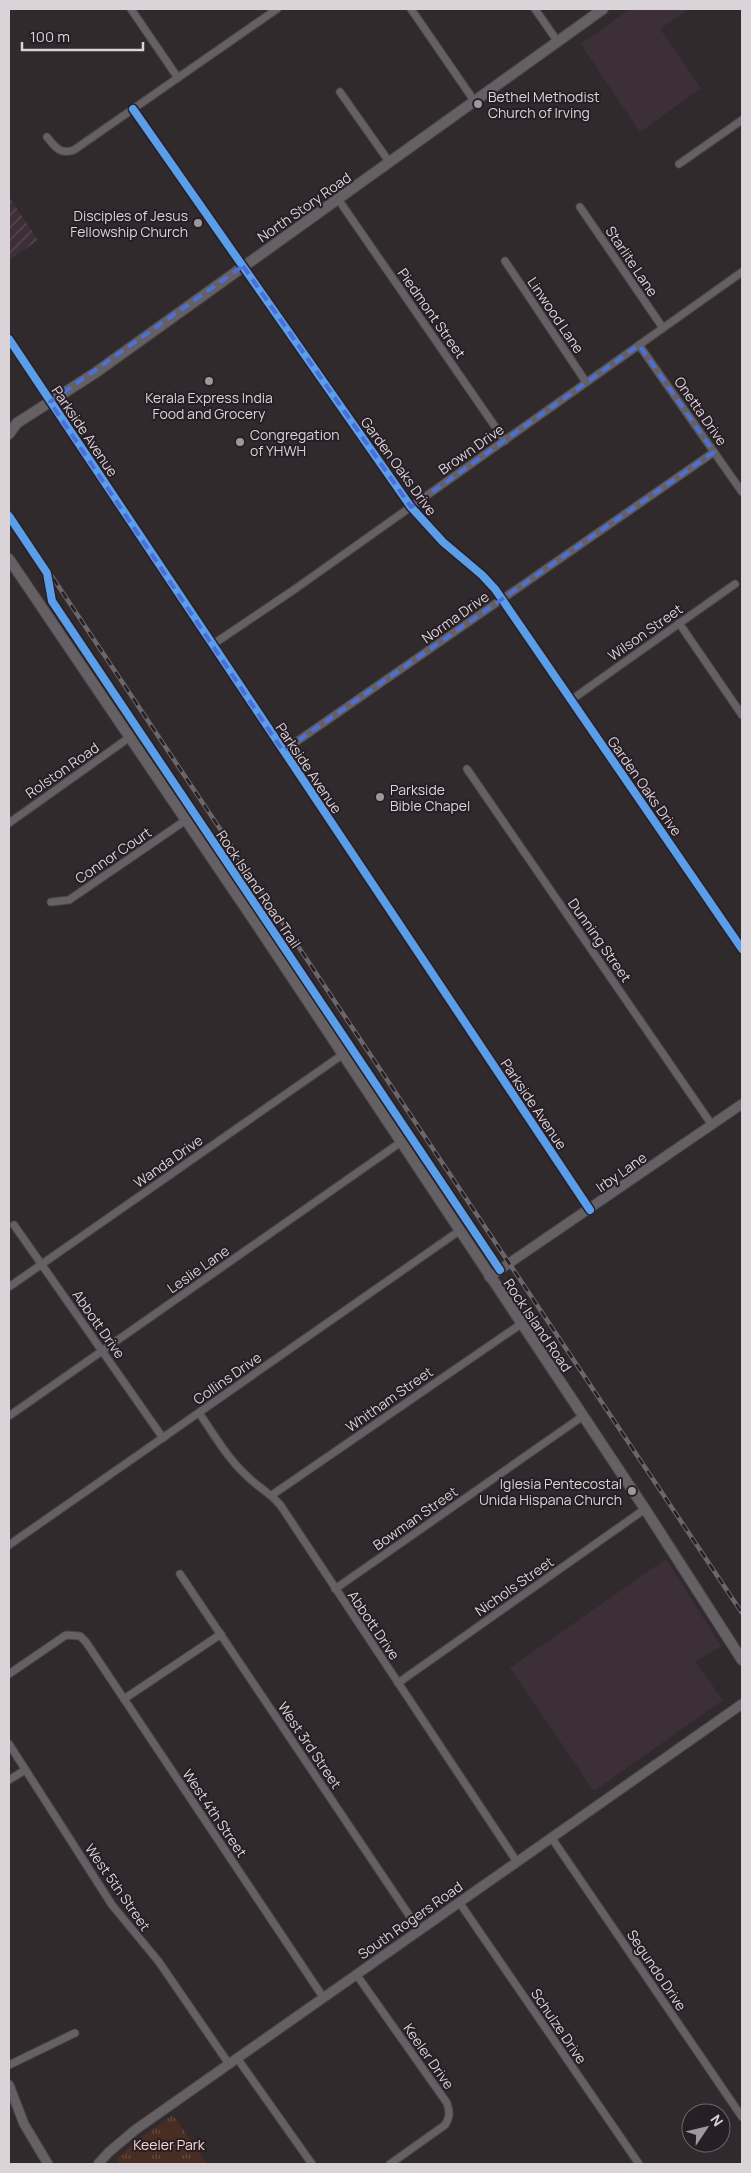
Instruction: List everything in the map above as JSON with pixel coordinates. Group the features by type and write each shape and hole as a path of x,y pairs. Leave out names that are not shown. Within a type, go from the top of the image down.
{"main road":[{"name":"North Story Road","path":"9,434 13,423 50,402 338,200 604,9"},
{"name":"Rock Island Road","path":"9,558 401,1142 645,1509 742,1660"}],"street":[{"path":"131,9 178,78"},
{"path":"47,137 58,150 68,152 178,78 268,11 277,9"},
{"path":"411,9 475,102"},
{"path":"535,9 558,42"},
{"path":"340,92 390,163"},
{"name":"Garden Oaks Drive","path":"133,109 411,507 443,542 482,575 502,600 742,949"},
{"path":"679,164 742,120"},
{"name":"Piedmont Street","path":"338,200 505,441"},
{"name":"Starlite Lane","path":"580,207 663,328"},
{"name":"Linwood Lane","path":"505,261 586,382"},
{"name":"Brown Drive","path":"212,645 505,441 663,328 741,276"},
{"name":"Parkside Avenue","path":"9,339 590,1210"},
{"name":"Onetta Drive","path":"639,345 742,492"},
{"name":"Norma Drive","path":"284,751 714,452"},
{"name":"Wilson Street","path":"571,700 735,584"},
{"path":"679,623 742,715"},
{"name":"Rolston Road","path":"9,823 130,737"},
{"name":"Dunning Street","path":"467,769 712,1125"},
{"name":"Connor Court","path":"51,902 69,900 186,820"},
{"name":"Wanda Drive","path":"9,1287 342,1055"},
{"name":"Irby Lane","path":"489,1277 590,1210 742,1104"},
{"name":"Leslie Lane","path":"9,1416 401,1142"},
{"name":"Abbott Drive","path":"14,1224 163,1438"},
{"name":"Collins Drive","path":"9,1545 460,1232"},
{"name":"Whitham Street","path":"272,1495 521,1324"},
{"name":"Abbott Drive","path":"199,1413 233,1462 247,1477 272,1495 517,1862"},
{"name":"Bowman Street","path":"335,1589 583,1416"},
{"name":"Nichols Street","path":"398,1683 645,1509"},
{"name":"West 3rd Street","path":"180,1574 420,1930"},
{"path":"124,1699 221,1634"},
{"name":"West 4th Street","path":"9,1674 66,1635 80,1636 86,1642 323,1997"},
{"name":"South Rogers Road","path":"98,2164 135,2130 742,1704"},
{"name":"West 5th Street","path":"9,1744 112,1905 159,1962 233,2061"},
{"path":"9,1780 25,1770"},
{"name":"Segundo Drive","path":"551,1838 742,2117"},
{"name":"Schulze Drive","path":"459,1902 639,2164"},
{"name":"Keeler Drive","path":"356,1974 447,2103 450,2110 449,2118 444,2124 390,2164"},
{"path":"9,2065 75,2033"},
{"path":"233,2061 312,2164"},
{"path":"9,2084 24,2124 48,2164"}],"highlighted area":[{"path":"243,266 411,507 639,345 714,452 283,751 50,402"}],"shaded area":[{"path":"630,9 688,9 660,29 701,88 640,132 581,44"},
{"path":"9,197 38,240 9,260"},
{"path":"666,1559 721,1646 695,1662 723,1700 594,1791 510,1668"}],"green space":[{"name":"Keeler Park","path":"173,2115 207,2164 120,2164 116,2159 140,2138"}],"railway":[{"path":"9,512 742,1613"}],"cycle path":[{"path":"133,109 411,507 443,542 482,575 495,589 742,949"},
{"path":"9,339 590,1210"},
{"name":"Rock Island Road Trail","path":"9,516 47,573 52,601 500,1270"}],"place":[{"name":"Bethel Methodist Church of Irving","path":"478,104"},
{"name":"Disciples of Jesus Fellowship Church","path":"198,223"},
{"name":"Kerala Express India Food and Grocery","path":"209,381"},
{"name":"Congregation of YHWH","path":"240,442"},
{"name":"Parkside Bible Chapel","path":"380,797"},
{"name":"Iglesia Pentecostal Unida Hispana Church","path":"632,1491"}]}
